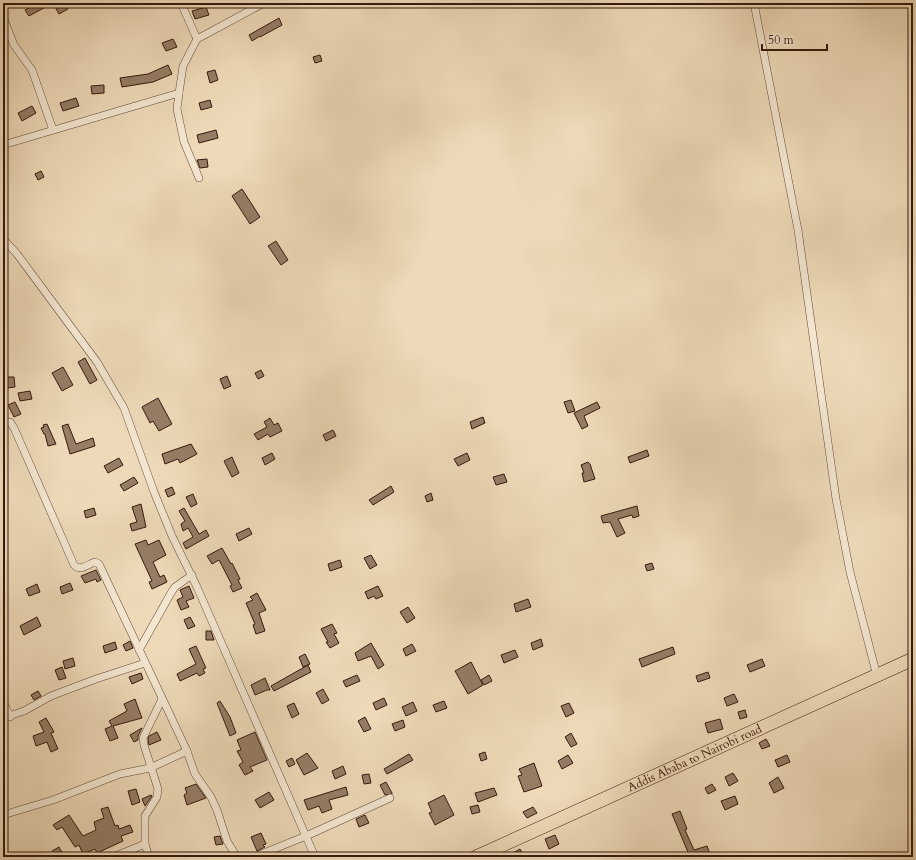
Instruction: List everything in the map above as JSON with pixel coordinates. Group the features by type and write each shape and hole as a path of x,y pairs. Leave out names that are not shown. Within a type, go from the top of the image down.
{"highway":[{"name":"Addis Ababa to Nairobi road","path":"476,857 913,659"}],"street":[{"path":"3,5 7,3"},
{"path":"181,3 196,39"},
{"path":"199,178 184,142 177,110 183,66 196,39 264,3"},
{"path":"754,3 798,230 836,499 850,572 877,676"},
{"path":"3,17 14,45 32,70 53,130"},
{"path":"3,145 179,93"},
{"path":"3,239 17,254 72,327 108,379 124,408 154,492 172,536 192,575 315,857"},
{"path":"3,422 10,422 14,428 74,565 77,568 82,568 98,562 187,751 195,774 211,797 220,817 227,841 237,857"},
{"path":"139,650 175,587 192,575"},
{"path":"3,701 6,718 24,711 51,696 145,663"},
{"path":"150,857 145,844 145,816 157,797 158,789 150,768 143,738 162,699"},
{"path":"3,815 53,800 120,774 150,768 187,751"},
{"path":"254,857 306,836 390,798"},
{"path":"113,857 145,844"}],"building":[{"path":"38,3 53,3 29,16 25,10"},
{"path":"53,3 65,3 68,9 59,14"},
{"path":"206,7 209,15 195,19 192,11"},
{"path":"279,18 282,25 252,41 249,35"},
{"path":"173,39 177,47 166,51 162,43"},
{"path":"320,55 322,61 315,63 313,57"},
{"path":"168,65 172,74 153,82 122,87 120,78 148,74"},
{"path":"215,70 218,80 210,83 207,72"},
{"path":"104,85 104,93 92,94 91,86"},
{"path":"76,98 79,106 63,111 60,103"},
{"path":"210,100 212,107 201,110 199,103"},
{"path":"32,106 36,113 22,121 18,113"},
{"path":"216,130 218,138 199,143 197,135"},
{"path":"207,159 208,167 200,168 197,160"},
{"path":"41,171 44,177 38,180 35,174"},
{"path":"242,189 260,217 250,224 232,196"},
{"path":"276,241 288,260 281,265 268,246"},
{"path":"85,358 97,380 90,384 78,362"},
{"path":"63,367 73,385 62,391 52,373"},
{"path":"261,370 264,376 258,379 255,373"},
{"path":"227,376 231,386 224,389 220,379"},
{"path":"6,377 14,377 15,387 7,388"},
{"path":"30,391 32,399 20,401 18,393"},
{"path":"158,398 172,424 159,431 153,421 150,423 142,407"},
{"path":"571,400 575,411 568,413 564,402"},
{"path":"15,402 21,414 14,417 8,405"},
{"path":"597,402 600,408 584,416 588,426 582,429 574,413"},
{"path":"483,417 485,423 472,429 470,422"},
{"path":"270,418 274,425 278,423 282,431 270,437 268,434 258,440 254,434 267,427 264,422"},
{"path":"47,424 56,444 48,446 45,434 41,428 44,427 43,425"},
{"path":"68,424 76,444 93,438 95,446 70,454 62,426"},
{"path":"333,430 336,436 326,441 323,435"},
{"path":"191,444 197,454 180,463 178,459 165,464 162,454"},
{"path":"647,450 649,456 630,463 628,457"},
{"path":"272,453 275,459 265,465 262,458"},
{"path":"467,453 470,460 458,466 454,459"},
{"path":"232,457 239,473 232,477 224,461"},
{"path":"119,458 123,465 108,473 104,466"},
{"path":"588,462 595,479 584,482 582,473 584,473 581,465"},
{"path":"504,474 507,482 496,485 493,477"},
{"path":"134,477 138,483 124,491 120,485"},
{"path":"391,486 394,492 373,505 369,500"},
{"path":"172,487 175,494 168,497 165,490"},
{"path":"431,493 433,500 427,502 425,496"},
{"path":"193,494 197,504 191,507 186,497"},
{"path":"141,504 146,527 132,531 130,524 137,522 132,507"},
{"path":"637,506 639,516 633,518 632,515 618,519 625,533 617,537 610,522 603,523 601,516"},
{"path":"94,508 96,515 86,518 84,511"},
{"path":"184,508 199,534 206,530 209,536 186,549 183,543 193,537 188,528 183,531 181,524 185,521 179,511"},
{"path":"249,528 252,534 239,541 236,534"},
{"path":"146,540 148,545 159,540 166,555 153,562 160,577 164,575 167,582 152,589 149,582 152,581 135,544"},
{"path":"222,548 240,579 238,580 242,588 233,592 230,586 232,585 219,560 212,564 207,556"},
{"path":"371,555 377,565 370,569 364,558"},
{"path":"340,560 342,567 330,571 328,564"},
{"path":"652,563 654,569 647,571 645,565"},
{"path":"96,570 101,580 97,582 96,579 85,583 81,576"},
{"path":"70,583 73,590 62,594 60,587"},
{"path":"37,584 40,592 29,596 26,589"},
{"path":"189,586 194,598 186,601 189,607 181,610 177,600 183,597 180,590"},
{"path":"378,586 383,596 376,599 374,596 368,599 365,592"},
{"path":"257,593 266,610 259,613 265,631 256,634 253,625 255,624 246,603 253,600 250,597"},
{"path":"528,599 531,607 516,612 514,604"},
{"path":"408,607 415,618 407,623 400,612"},
{"path":"37,617 41,626 24,635 20,626"},
{"path":"190,617 195,626 188,629 184,620"},
{"path":"332,624 337,633 334,634 339,643 330,648 321,629"},
{"path":"206,631 211,631 214,640 206,640"},
{"path":"541,639 543,646 533,650 531,643"},
{"path":"130,641 133,648 126,651 123,645"},
{"path":"115,642 117,649 105,653 103,646"},
{"path":"371,643 384,665 378,669 371,656 358,661 355,653"},
{"path":"412,644 416,651 406,656 403,649"},
{"path":"196,646 206,668 203,669 205,673 199,676 197,673 180,681 177,674 196,664 189,649"},
{"path":"673,647 675,654 642,667 639,659"},
{"path":"515,650 518,657 504,663 501,655"},
{"path":"305,654 310,664 303,667 299,657"},
{"path":"73,658 75,666 65,669 63,661"},
{"path":"762,659 765,666 750,672 747,665"},
{"path":"471,662 483,685 468,694 455,671"},
{"path":"308,665 311,672 274,691 271,686"},
{"path":"62,667 66,678 59,680 55,670"},
{"path":"708,672 710,678 698,682 696,676"},
{"path":"141,673 143,679 132,684 129,677"},
{"path":"357,675 360,681 346,687 343,681"},
{"path":"489,675 492,681 484,685 481,680"},
{"path":"265,678 270,690 255,695 251,685"},
{"path":"323,689 329,700 322,704 316,693"},
{"path":"38,691 41,696 34,700 31,695"},
{"path":"734,694 738,702 727,706 724,698"},
{"path":"384,698 387,705 376,710 373,703"},
{"path":"135,699 142,718 113,726 118,738 110,741 105,729 112,726 109,721 127,711 124,704"},
{"path":"220,701 230,717 236,733 230,736 217,703"},
{"path":"444,701 447,708 436,712 433,705"},
{"path":"413,702 417,711 406,716 402,707"},
{"path":"294,703 299,714 292,718 287,706"},
{"path":"569,703 574,713 566,717 561,706"},
{"path":"745,710 747,717 740,719 738,712"},
{"path":"365,717 371,729 364,732 358,721"},
{"path":"46,718 54,732 51,733 58,749 51,752 47,742 36,746 33,736 44,732 39,722"},
{"path":"720,719 723,729 708,733 705,723"},
{"path":"403,720 405,727 395,731 392,724"},
{"path":"142,728 138,736 138,740 134,742 130,735"},
{"path":"157,732 161,740 149,745 149,736"},
{"path":"255,732 267,760 250,767 253,771 245,775 239,765 243,762 237,751 241,750 237,740"},
{"path":"571,733 577,744 571,747 565,737"},
{"path":"766,739 770,746 762,749 759,743"},
{"path":"485,752 487,759 481,761 479,754"},
{"path":"307,753 318,768 304,775 296,760"},
{"path":"409,754 413,760 387,774 384,769"},
{"path":"568,755 573,763 562,769 558,761"},
{"path":"787,755 790,762 778,767 775,760"},
{"path":"292,758 295,764 289,767 286,761"},
{"path":"534,763 542,786 524,792 518,776 522,775 519,769"},
{"path":"343,766 346,774 335,779 332,771"},
{"path":"733,773 738,781 729,786 725,777"},
{"path":"369,774 371,783 364,784 362,775"},
{"path":"778,777 784,788 774,793 769,783"},
{"path":"386,782 392,794 385,795 380,785"},
{"path":"196,784 206,798 187,805 184,795 187,793 185,788"},
{"path":"712,784 716,790 708,794 705,788"},
{"path":"346,787 348,795 329,800 332,809 322,813 319,806 308,810 304,800"},
{"path":"494,788 497,795 478,802 475,793"},
{"path":"136,789 140,802 132,805 128,791"},
{"path":"269,792 274,800 260,808 255,800"},
{"path":"151,795 152,796 145,806 142,799"},
{"path":"444,795 454,815 435,825 429,813 432,812 428,803"},
{"path":"735,796 738,804 725,810 721,801"},
{"path":"478,805 480,812 472,814 470,807"},
{"path":"108,807 115,826 118,825 119,829 130,825 133,832 121,836 123,841 97,853 95,849 83,854 79,845 75,847 62,827 57,830 53,825 69,815 83,836 96,830 94,822 104,818 101,809"},
{"path":"533,807 537,813 527,818 523,812"},
{"path":"680,811 687,829 685,830 694,850 707,846 710,854 700,857 690,857 672,814"},
{"path":"365,815 369,823 359,827 356,819"},
{"path":"261,833 266,844 263,845 265,847 257,851 251,837"},
{"path":"555,835 559,844 549,849 545,839"},
{"path":"220,836 223,844 216,845 214,837"},
{"path":"59,847 62,853 56,857 52,851"},
{"path":"520,849 524,857 506,857"}]}
